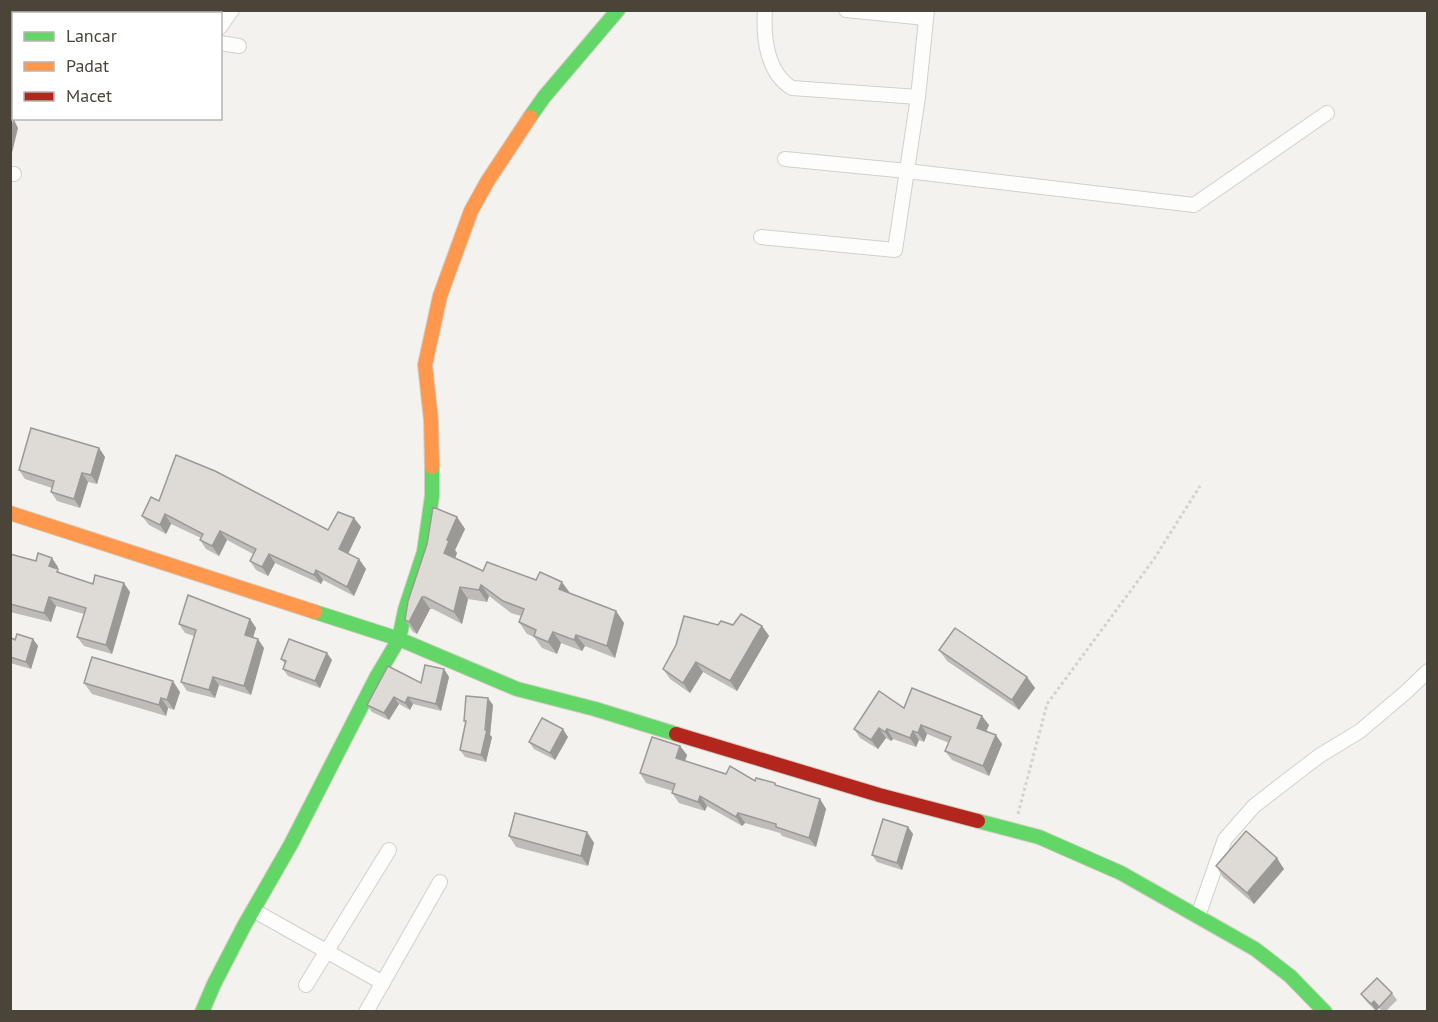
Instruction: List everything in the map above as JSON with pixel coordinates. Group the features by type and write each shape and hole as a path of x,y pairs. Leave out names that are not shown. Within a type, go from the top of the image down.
{"street":[{"path":"222,24 232,10"},
{"path":"202,1011 214,984 291,844 377,676 399,639 405,610 424,552 432,496 431,420 425,366 430,333 444,285 471,211 544,97 618,10"},
{"path":"765,10 766,48 782,82 792,88 918,97"},
{"path":"761,237 895,250 918,97 926,14 846,10"},
{"path":"222,43 239,46"},
{"path":"785,159 1194,205 1327,113"},
{"path":"10,513 399,639 517,689 606,712 879,795 1014,830 1058,845 1120,873 1255,949 1290,976 1325,1011"},
{"path":"1198,916 1225,839 1254,806 1319,756 1360,731 1428,671"},
{"path":"306,985 389,850"},
{"path":"366,1011 440,882"},
{"path":"254,910 383,983"}],"path":[{"path":"1014,830 1047,704 1154,559 1200,486"}],"building":[{"path":"10,16 12,16 12,80 10,80"},
{"path":"10,120 14,120 10,133"},
{"path":"31,428 99,448 91,475 82,473 74,499 51,492 54,481 19,470"},
{"path":"176,455 215,471 328,530 338,512 354,518 339,549 359,559 347,587 316,570 314,575 269,554 262,567 250,561 256,549 220,531 212,546 200,540 203,534 165,514 160,525 142,516 151,497 159,501"},
{"path":"433,507 457,517 444,553 483,571 487,562 536,580 540,572 562,582 559,589 616,611 607,646 576,635 574,640 553,632 548,642 534,636 536,630 519,622 524,609 503,601 481,585 479,590 460,587 454,612 422,597 409,622 405,620 408,601 427,544"},
{"path":"38,553 52,558 49,566 58,569 57,572 93,584 95,575 124,583 106,645 77,637 86,608 49,597 44,613 10,604 10,554 36,561"},
{"path":"188,595 250,619 245,635 258,639 244,686 213,677 209,690 181,682 196,630 179,624"},
{"path":"741,614 762,626 730,681 696,662 683,683 663,669 676,645 684,616 718,625 721,621 733,625"},
{"path":"955,628 1027,677 1012,700 939,650"},
{"path":"17,634 33,639 26,662 10,657 10,637 15,640"},
{"path":"289,639 327,653 315,681 283,669 286,661 281,659"},
{"path":"92,657 173,681 167,700 161,698 159,705 84,683"},
{"path":"425,665 444,669 436,704 408,697 405,703 394,697 384,713 367,705 388,666 421,683"},
{"path":"912,688 982,716 977,728 996,735 983,766 945,751 951,737 921,725 918,733 913,731 910,738 887,729 885,732 879,728 871,740 854,729 879,691 904,708"},
{"path":"466,696 488,698 485,730 487,730 481,755 460,750 466,721 464,721"},
{"path":"542,718 563,729 550,753 529,742"},
{"path":"652,737 680,746 676,758 726,774 730,766 755,781 756,778 775,783 775,785 820,799 809,838 776,827 776,824 738,813 736,817 700,796 698,802 672,793 675,784 640,773"},
{"path":"515,813 587,832 581,856 509,836"},
{"path":"883,819 908,827 897,863 872,855"},
{"path":"1246,831 1277,858 1247,893 1216,866"},
{"path":"1377,978 1392,993 1379,1007 1374,1001 1371,1004 1361,994"}],"traffic: fast":[{"path":"530,117 544,97 618,10"},
{"path":"202,1012 244,926 291,844 377,676 399,639 405,610 424,552 432,496 432,467"},
{"path":"315,612 399,639 517,689 595,709 676,734"},
{"path":"978,821 1039,837 1121,873 1255,949 1290,976 1325,1012"}],"traffic: slow":[{"path":"432,467 431,420 425,365 440,296 471,211 487,182 530,117"},
{"path":"10,513 315,612"}],"traffic: jam":[{"path":"676,734 879,795 978,821"}]}
